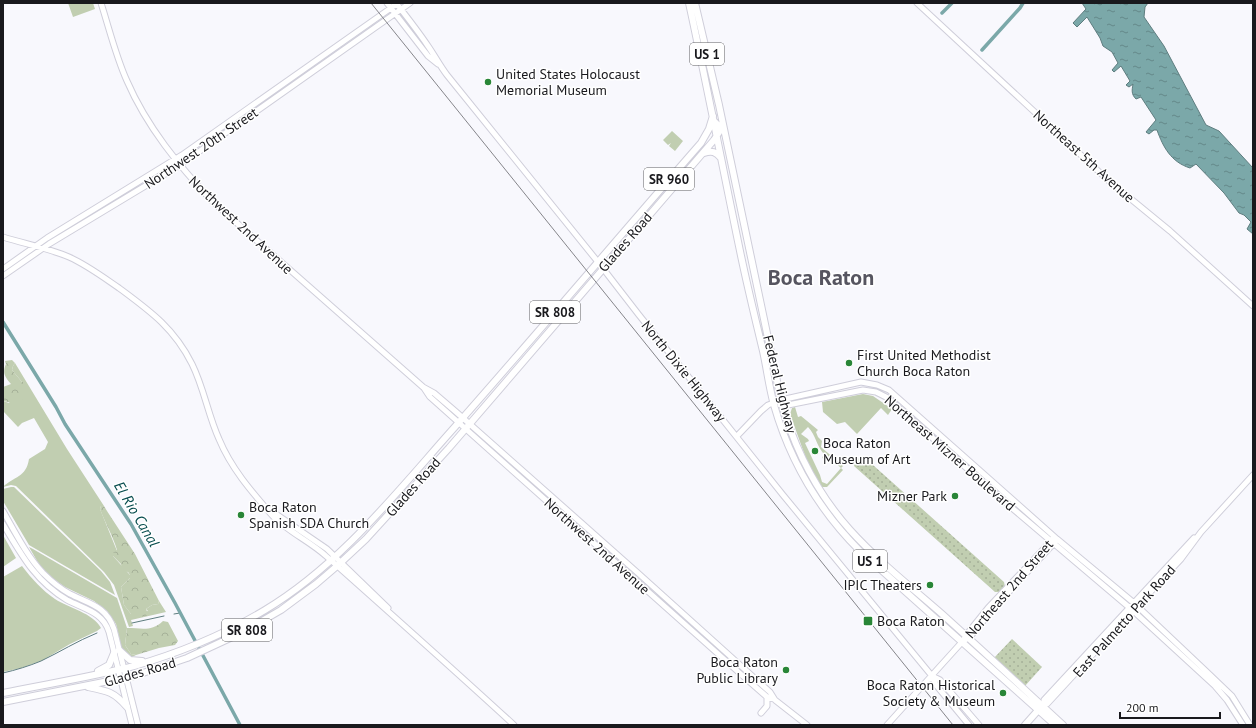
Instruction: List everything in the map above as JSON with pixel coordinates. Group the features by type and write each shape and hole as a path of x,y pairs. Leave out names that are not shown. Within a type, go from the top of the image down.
{"main road":[{"name":"US 1","path":"689,3 721,158"},
{"name":"US 1","path":"696,3 705,46"},
{"path":"697,41 705,46"},
{"name":"Federal Highway","path":"705,46 719,105 782,403 797,446 809,471 835,512 865,546 965,639 1063,725"},
{"path":"714,119 718,125 723,126"},
{"name":"Glades Road","path":"3,693 121,669 148,662 183,650 238,625 274,604 307,581 360,533 461,420 701,143 714,119"},
{"name":"Glades Road","path":"6,701 123,678 188,658 212,648 243,632 281,610 306,592 339,565 371,534 468,427 703,154 723,126"},
{"path":"701,143 710,137 717,136 727,144"},
{"path":"703,154 713,152 718,154 721,158"},
{"name":"Federal Highway","path":"721,158 745,277 774,404 790,450 810,489 844,536 864,555 965,639"},
{"path":"741,256 747,265 753,267"},
{"path":"745,277 752,281 758,290"},
{"path":"810,489 823,495"},
{"path":"824,510 828,508 835,512"},
{"path":"78,678 107,667 112,662 117,651 131,660 148,662"},
{"path":"85,686 112,692 127,708"},
{"path":"6,701 20,689"},
{"name":"Federal Highway","path":"1041,706 1055,725"},
{"name":"East Palmetto Park Road","path":"1024,725 1041,706"}],"street":[{"name":"Northwest 2nd Avenue","path":"101,3 126,79 141,109 175,160 220,208 423,387 434,393 468,427 767,697 775,700 807,725"},
{"name":"North Dixie Highway","path":"387,3 428,56 438,64 598,262 788,501 932,676 936,685 969,725"},
{"name":"Northwest 20th Street","path":"3,276 42,248 180,165 397,3"},
{"name":"North Dixie Highway","path":"397,3 422,36 438,64"},
{"name":"Northwest 20th Street","path":"3,269 34,246 175,160 333,57 410,3"},
{"name":"Northeast 5th Avenue","path":"917,3 1109,181 1187,246 1253,306"},
{"path":"333,57 337,47"},
{"path":"108,201 111,206"},
{"path":"3,237 58,253 80,262 101,275 149,310 171,332 182,347 196,373 214,428 224,451 238,474 266,507 311,537 367,594 394,615 514,725"},
{"path":"54,241 54,246 58,253"},
{"name":"Northeast Mizner Boulevard","path":"782,403 827,389 864,382 878,385 889,390 987,477 1054,540"},
{"path":"827,389 828,396"},
{"name":"Northeast Mizner Boulevard","path":"737,436 762,411 774,404 863,390 880,394 892,402 972,472 1134,607"},
{"name":"Northwest 2nd Avenue","path":"468,427 638,573 770,692 775,700"},
{"path":"943,447 949,448 964,457"},
{"path":"972,472 974,471 987,477"},
{"name":"East Palmetto Park Road","path":"1041,706 1048,704 1188,544 1201,532 1253,475"},
{"path":"3,511 32,558 44,573 62,588 98,607 105,613 112,623 123,678 127,708 132,725"},
{"path":"3,524 27,563 40,579 63,597 91,611 101,618 107,627 117,651"},
{"name":"Northeast 2nd Street","path":"887,725 1054,540"},
{"path":"1134,607 1215,686 1227,700 1243,725"},
{"path":"1134,607 1223,686 1238,705 1250,725"},
{"name":"North Dixie Highway","path":"932,676 940,680 979,725"},
{"path":"123,678 138,725"},
{"path":"760,713 767,706 767,697"}],"green space":[{"path":"68,3 93,3 95,9 73,17"},
{"path":"672,131 683,141 675,151 669,146 671,143 668,145 663,140"},
{"path":"12,360 15,363 12,370 22,382 25,382 32,395 24,396 23,399 20,400 19,404 3,401 3,387 11,384 5,375 5,361"},
{"path":"15,363 67,449 104,506 101,506 100,509 117,551 113,556 130,575 130,578 121,587 124,605 131,614 148,611 146,609 152,605 158,604 159,601 166,612 131,620 133,626 129,627 114,585 104,572 16,486 11,485 3,487 25,470 29,459 45,449 48,442 34,418 22,423 18,427 3,411 3,401 9,403 22,382 12,370"},
{"path":"863,394 873,396 892,409 888,415 881,408 857,434 845,422 837,424 823,412 822,402"},
{"path":"795,407 798,417 801,416 818,430 816,432 822,441 821,447 843,466 841,468 843,470 827,487 821,487 808,464 790,414 792,408","holes":["808,427 825,455 822,457 824,461 830,458 841,468 827,484 822,482 805,443 809,441 808,439 801,434"]},
{"name":"Mizner Park","path":"864,457 1004,582 1005,587 1000,592 995,592 854,466 855,462 859,458"},
{"path":"14,487 101,571 110,582 115,595 29,545 3,501 3,489"},
{"path":"101,506 104,506 135,554 159,601 158,604 152,605 146,609 148,614 146,616 138,617 131,614 124,605 121,587 130,578 130,575 128,572 122,571 121,564 113,556 113,553 117,550 100,509"},
{"path":"3,535 16,558 3,567"},
{"path":"29,547 117,598 127,628 125,645 131,654 136,655 130,658 122,650 116,624 107,611 94,601 65,587 52,578 40,566"},
{"path":"22,566 37,584 50,596 92,618 101,628 43,660 21,668 3,672 3,577"},
{"path":"163,621 168,622 178,641 175,645 136,655 131,654 125,645 127,628 150,628"},
{"path":"1012,639 1042,667 1025,686 994,658"}],"water":[{"path":"1082,3 1148,3 1145,7 1144,17 1164,46 1206,125 1219,131 1253,168 1253,234 1247,229 1251,222 1244,215 1239,213 1224,193 1196,164 1190,168 1178,162 1165,148 1157,130 1154,130 1149,134 1146,132 1156,120 1141,97 1136,99 1134,97 1132,92 1133,84 1129,87 1126,85 1130,81 1121,66 1114,72 1112,70 1118,63 1112,52 1103,46 1100,38 1087,17 1077,27 1073,23 1086,9"}],"waterway":[{"path":"942,13 952,3"},
{"path":"982,50 1023,3"},
{"name":"El Rio Canal","path":"3,322 65,424 131,524 240,725"},
{"name":"El Rio Canal","path":"174,614 180,613"},
{"path":"132,623 164,616"},
{"path":"3,673 41,661 82,639 97,633"}],"railway":[{"path":"371,3 953,725"}],"place":[{"name":"United States Holocaust Memorial Museum","path":"488,82"},
{"name":"First United Methodist Church Boca Raton","path":"849,363"},
{"name":"Boca Raton Museum of Art","path":"815,451"},
{"name":"Mizner Park","path":"955,496"},
{"name":"Boca Raton Spanish SDA Church","path":"241,515"},
{"name":"IPIC Theaters","path":"930,585"},
{"name":"Boca Raton","path":"868,621"},
{"name":"Boca Raton Public Library","path":"786,670"},
{"name":"Boca Raton Historical Society & Museum","path":"1003,693"}],"district":[{"name":"Boca Raton","path":"821,277"}]}
